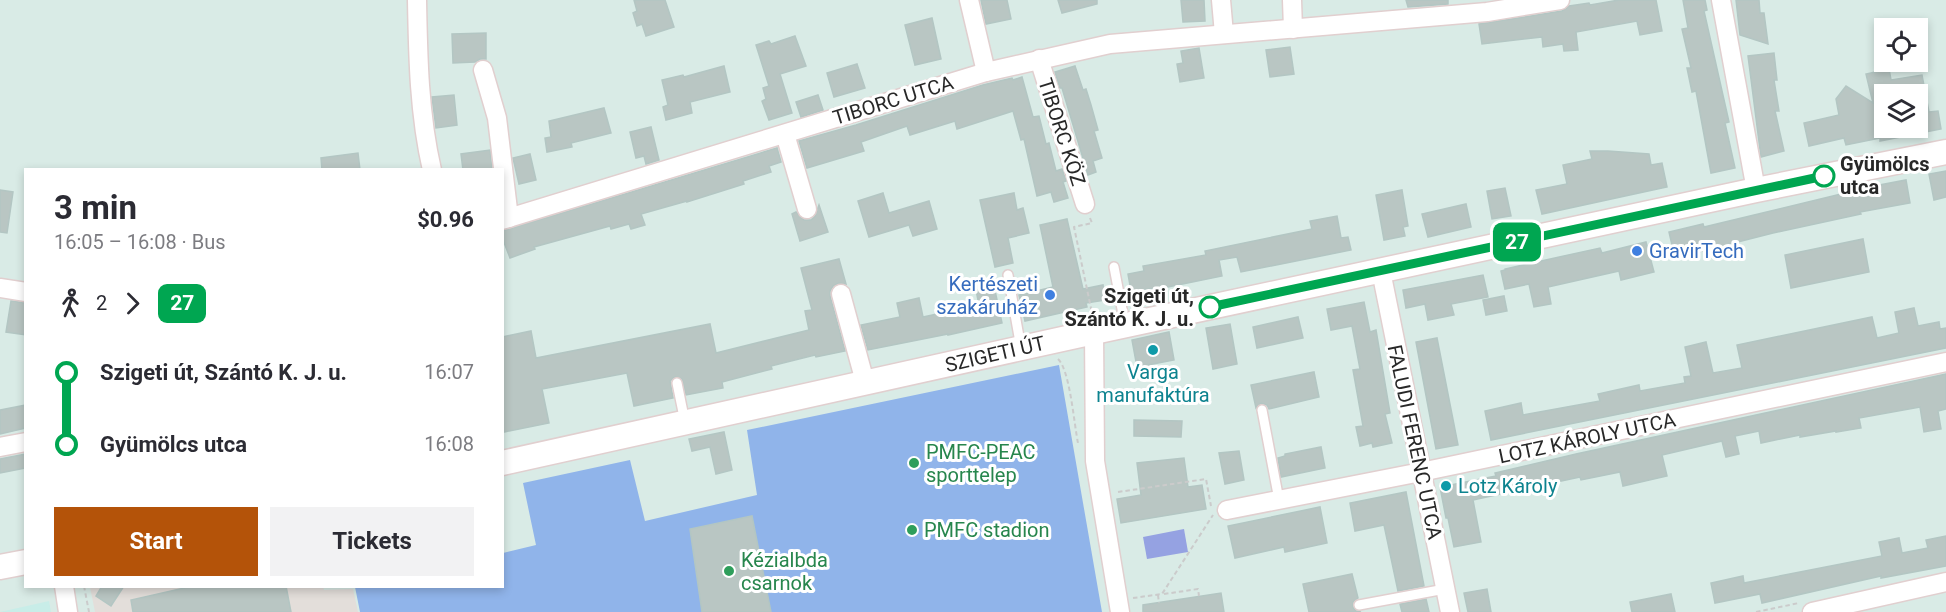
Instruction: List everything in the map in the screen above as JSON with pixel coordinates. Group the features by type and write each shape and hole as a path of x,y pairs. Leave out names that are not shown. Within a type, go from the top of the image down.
{"street":[{"path":"417,0 418,62 422,110 432,168"},
{"path":"969,0 986,72"},
{"path":"1221,0 1224,34"},
{"path":"1292,0 1293,29"},
{"name":"TIBORC UTCA","path":"506,219 986,72 1110,44 1487,12 1560,0"},
{"path":"1721,0 1756,190"},
{"name":"TIBORC KÖZ","path":"1039,59 1086,204"},
{"path":"483,70 497,118 501,168"},
{"path":"785,134 807,209"},
{"name":"SZIGETI ÚT","path":"504,463 1125,325 1756,190 1946,152"},
{"path":"504,197 506,219"},
{"name":"FALUDI FERENC UTCA","path":"1381,272 1450,612"},
{"path":"0,288 24,292"},
{"path":"841,294 865,382"},
{"path":"1094,332 1095,461 1119,606"},
{"name":"LOTZ KÁROLY UTCA","path":"1220,513 1946,362"},
{"path":"0,447 24,442"},
{"path":"0,567 24,562"},
{"path":"1812,612 1855,607 1946,582"},
{"path":"64,588 68,612"}],"lane":[{"path":"1114,267 1125,325"},
{"path":"1008,275 1021,348"},
{"path":"677,383 685,422"},
{"path":"1262,410 1279,500"},
{"path":"1359,605 1445,589"}],"path":[{"path":"1092,223 1074,227 1094,332"},
{"path":"1065,369 1067,376"},
{"path":"1112,493 1206,478 1220,513 1160,595 1159,603"},
{"path":"1179,483 1180,489"},
{"path":"1139,489 1140,495"},
{"path":"84,588 89,612"},
{"path":"1119,606 1160,595 1198,589 1199,596"}],"shaded area":[{"name":"PMFC-PEAC sporttelep","path":"1059,365 1102,612 360,612 355,588 504,588 504,553 536,545 523,483 630,460 645,521 757,495 747,430"},
{"path":"1184,529 1188,552 1147,559 1143,537"},
{"path":"90,588 353,589 358,612 95,612"},
{"path":"49,601 51,612 0,612"}],"building":[{"path":"634,0 665,0 674,27 646,36 642,24 637,26 633,13 637,11"},
{"path":"981,0 1007,0 1011,19 986,24"},
{"path":"1058,0 1097,0 1097,4 1062,13"},
{"path":"1181,0 1204,0 1205,21 1183,22"},
{"path":"1406,0 1448,0 1448,4 1408,7"},
{"path":"1619,0 1656,0 1662,31 1640,35 1637,21 1576,32 1578,50 1564,51 1563,44 1543,47 1542,37 1482,44 1479,24 1562,11 1569,6"},
{"path":"1683,0 1705,0 1707,10 1704,11 1729,122 1725,123 1735,168 1711,173 1696,91 1692,92 1687,68 1691,68 1682,29 1688,28"},
{"path":"1736,0 1759,0 1760,13 1764,13 1768,44 1740,35"},
{"path":"932,18 941,59 915,65 905,25"},
{"path":"486,33 486,59 453,63 452,34"},
{"path":"795,36 806,66 780,74 792,113 769,120 762,101 766,99 763,88 769,86 756,45 769,41 771,44"},
{"path":"1290,47 1294,74 1270,77 1266,50"},
{"path":"1199,48 1204,78 1180,82 1177,64 1183,63 1181,51"},
{"path":"1774,53 1777,80 1774,80 1779,111 1775,111 1784,151 1761,157 1748,56"},
{"path":"857,64 865,88 834,97 827,73"},
{"path":"724,66 730,92 690,102 692,113 666,120 663,107 668,105 662,80 683,75 684,77"},
{"path":"1075,66 1091,105 1098,130 1094,131 1102,158 1093,161 1096,172 1088,175 1055,72"},
{"path":"1890,72 1891,80 1922,75 1924,84 1874,84 1874,138 1880,138 1846,145 1844,138 1809,146 1804,123 1839,115 1836,99 1846,86 1873,103 1866,74"},
{"path":"1022,77 1033,117 1039,116 1056,171 1062,169 1068,198 1054,202 1051,192 1037,196 1024,139 1021,140 1013,111 957,129 955,121 910,135 907,126 861,142 864,151 807,168 799,141 983,85"},
{"path":"454,95 457,125 436,128 432,97"},
{"path":"818,95 823,110 801,117 796,102"},
{"path":"1928,107 1929,112 1938,111 1941,129 1928,132"},
{"path":"604,108 611,133 571,143 572,147 547,152 545,138 551,137 549,121"},
{"path":"651,127 659,160 646,164 644,156 636,158 630,132"},
{"path":"1880,138 1895,138 1880,141"},
{"path":"777,148 781,162 769,166 771,172 743,181 744,184 641,214 645,225 631,229 629,224 611,229 610,226 534,247 535,249 510,258 504,242 504,230"},
{"path":"490,150 492,168 463,168 461,154"},
{"path":"1590,151 1649,154 1651,165 1662,163 1667,187 1542,214 1536,190 1567,184 1563,165 1592,159"},
{"path":"358,153 360,168 322,168 321,158"},
{"path":"530,154 536,180 519,184 513,158"},
{"path":"1946,171 1946,197 1934,200 1929,174"},
{"path":"1906,180 1910,203 1860,212 1861,214 1675,258 1669,232 1703,224 1704,227"},
{"path":"1505,188 1511,216 1492,219 1487,191"},
{"path":"0,190 13,192 7,233 0,232"},
{"path":"1402,190 1408,226 1403,227 1405,236 1384,240 1376,195"},
{"path":"883,193 889,213 929,201 937,229 913,236 909,225 869,237 858,201"},
{"path":"1014,193 1017,210 1023,208 1029,233 1008,238 1013,263 995,267 980,200"},
{"path":"1466,204 1471,227 1428,237 1422,214"},
{"path":"819,205 828,232 800,241 792,214 796,212 804,220 811,220"},
{"path":"1337,216 1341,238 1348,237 1351,250 1241,272 1237,257 1219,260 1222,276 1168,287 1131,291 1128,274 1144,271 1143,266 1206,255 1205,251 1312,229 1310,221"},
{"path":"1067,219 1083,289 1103,285 1106,300 1086,303 1087,307 1025,321 1019,295 1053,287 1040,225"},
{"path":"1863,239 1869,272 1791,288 1785,255"},
{"path":"1646,242 1654,272 1621,280 1619,271 1548,287 1551,304 1534,307 1529,284 1505,289 1501,271 1505,269 1600,248 1602,253"},
{"path":"839,259 846,284 839,283 833,286 830,296 845,351 816,357 815,355 771,366 772,369 722,382 723,388 686,395 682,379 675,377 670,381 673,398 634,406 627,373 542,389 549,423 504,432 504,337 531,331 536,358 710,324 716,353 809,330 805,311 812,310 801,268"},
{"path":"1483,275 1488,297 1451,304 1454,315 1428,320 1425,304 1406,308 1403,290"},
{"path":"994,286 1002,323 868,350 861,325 900,317 897,303 919,298 923,317 979,305 976,290"},
{"path":"1504,296 1507,311 1486,315 1483,300"},
{"path":"11,301 24,303 24,335 6,332"},
{"path":"1364,302 1370,332 1376,330 1390,413 1385,414 1392,443 1373,447 1372,443 1360,446 1356,427 1363,426 1353,370 1360,369 1352,326 1331,330 1327,309"},
{"path":"1914,308 1918,326 1939,322 1940,329 1946,328 1946,348 1491,440 1485,411 1521,403 1523,415 1600,401 1598,394 1639,385 1640,391 1685,383 1684,377 1691,376 1685,347 1706,342 1713,373 1742,368 1737,345 1872,317 1877,338 1899,333 1895,312"},
{"path":"1298,317 1303,338 1257,348 1253,327"},
{"path":"1230,324 1237,364 1213,369 1206,328"},
{"name":"Varga manufaktúra","path":"1169,332 1174,360 1137,367 1132,340"},
{"path":"1437,338 1458,445 1436,449 1416,342"},
{"path":"1314,372 1319,397 1269,409 1267,405 1261,403 1256,408 1251,385"},
{"path":"1946,374 1946,409 1938,411 1941,429 1924,432 1920,407 1859,418 1861,428 1836,432 1800,437 1800,435 1761,443 1759,431 1735,436 1739,454 1726,457 1722,441 1662,455 1667,476 1623,486 1620,472 1581,480 1580,477 1473,500 1481,542 1454,547 1440,487 1496,476 1495,473 1576,454"},
{"path":"24,405 24,428 0,434 0,410"},
{"path":"1134,420 1182,421 1181,437 1134,436"},
{"path":"724,432 732,470 716,474 710,447 692,451 689,439"},
{"path":"1321,447 1325,468 1281,477 1278,458 1285,454"},
{"path":"1239,451 1244,480 1225,484 1219,453"},
{"path":"24,454 24,468 0,473 0,459"},
{"path":"1184,458 1188,487 1202,485 1206,509 1121,523 1117,499 1141,495 1137,463"},
{"path":"1406,492 1424,586 1398,591 1384,525 1355,531 1350,503"},
{"path":"1320,507 1327,543 1285,552 1284,547 1235,558 1228,526"},
{"name":"Kézialbda csarnok","path":"752,516 771,612 702,612 690,529"},
{"path":"1946,536 1946,566 1881,578 1881,576 1762,603 1760,594 1715,603 1711,583 1743,576 1744,583 1882,556 1879,542 1899,538 1902,553 1928,548 1926,540"},
{"path":"1352,574 1358,598 1353,602 1353,607 1356,611 1361,612 1309,612 1303,584"},
{"path":"101,588 123,588 111,606 96,596"},
{"path":"184,588 286,588 291,612 133,612 131,600"},
{"path":"1487,589 1491,612 1468,612 1464,593"},
{"path":"1221,593 1224,612 1143,612 1143,605"},
{"path":"1671,594 1675,612 1632,612 1630,602"},
{"path":"1426,599 1429,612 1402,612 1400,604"}],"bus line":[{"name":"27","path":"1210,307 1824,176"}],"place":[{"name":"Gyümölcs utca","path":"1824,176"},
{"name":"GravirTech","path":"1637,251"},
{"name":"Kertészeti szakáruház","path":"1050,295"},
{"name":"Szigeti út, Szántó K. J. u.","path":"1210,307"},
{"name":"Varga manufaktúra","path":"1153,350"},
{"name":"PMFC-PEAC sporttelep","path":"914,463"},
{"name":"Lotz Károly","path":"1446,486"},
{"name":"PMFC stadion","path":"912,530"},
{"name":"Kézialbda csarnok","path":"729,571"}]}
